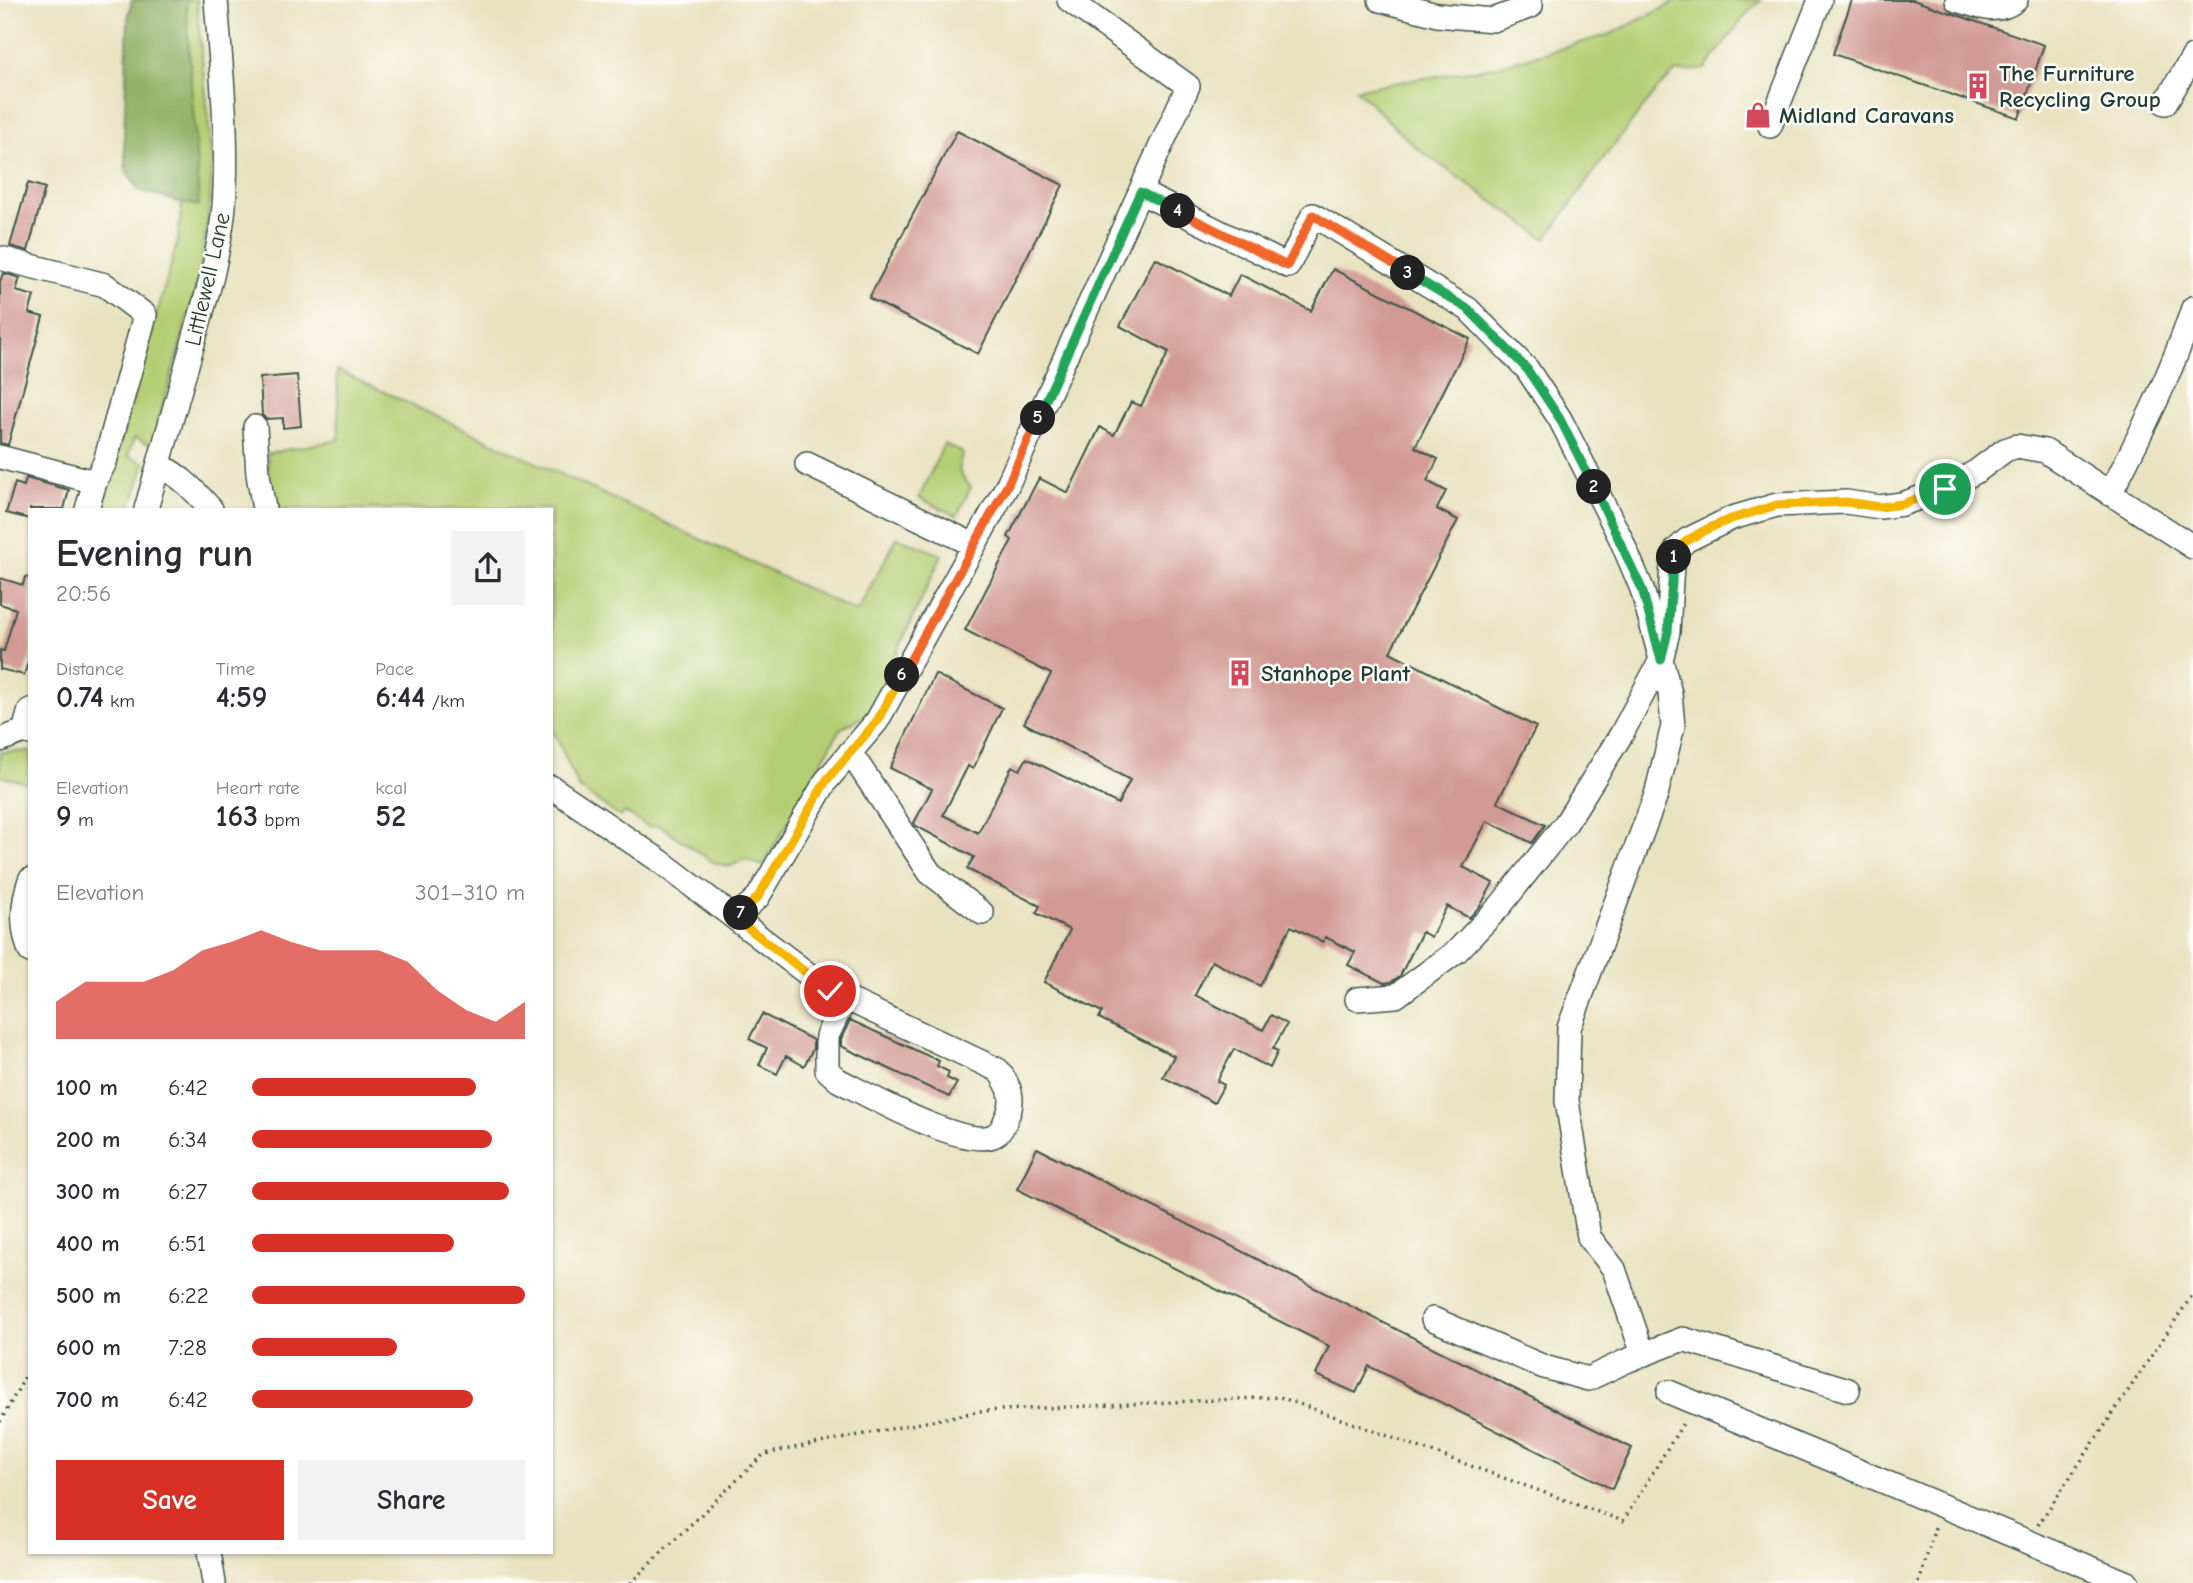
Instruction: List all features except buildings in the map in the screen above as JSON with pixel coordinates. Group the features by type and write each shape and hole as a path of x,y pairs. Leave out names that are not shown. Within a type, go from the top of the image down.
{"street":[{"name":"Littlewell Lane","path":"146,508 212,276 224,206 224,135 216,0"},
{"path":"735,918 758,897 826,781 877,721 1007,486 1188,86 1069,0"},
{"path":"1380,0 1437,15 1493,20 1531,6"},
{"path":"1770,126 1820,0"},
{"path":"1957,0 1986,10 2007,7 2016,0"},
{"path":"2165,103 2193,57"},
{"path":"1140,192 1287,266 1313,215 1468,309 1527,369 1560,419 1620,537 1642,589 1670,693 1673,726 1656,795 1569,1028 1567,1101 1589,1237 1614,1269 1643,1354"},
{"path":"0,258 105,285 145,315 105,462 95,482 87,508"},
{"path":"2110,494 2152,413 2182,342 2193,308"},
{"path":"255,427 258,474 264,508"},
{"path":"1357,999 1396,996 1457,951 1500,906 1566,823 1621,735 1661,660 1668,632 1672,564 1676,550 1688,540 1731,519 1777,505 1846,502 1880,507 1902,504 1945,489 1977,471 2000,453 2017,446 2045,451 2193,547"},
{"path":"0,457 95,482"},
{"path":"807,464 974,545"},
{"path":"159,465 192,488 210,508"},
{"path":"0,740 28,725"},
{"path":"850,752 930,873 982,913"},
{"path":"553,788 660,861 830,991 845,998 998,1070 1010,1087 1009,1114 1003,1128 993,1136 978,1138 957,1133 928,1124 838,1080 827,1070 827,1035 845,998"},
{"path":"28,889 23,913 28,945"},
{"path":"1433,1319 1544,1367 1588,1379 1683,1339 1847,1390"},
{"path":"1669,1392 2127,1583"},
{"path":"209,1554 214,1583"}],"path":[{"path":"2028,1542 2193,1294"},
{"path":"0,1422 28,1372"},
{"path":"630,1583 764,1454 981,1411 1280,1397 1623,1521 1690,1410"},
{"path":"1919,1583 1937,1522"}],"green space":[{"path":"132,0 186,0 199,205 182,203 138,190 126,170 124,138 128,18"},
{"path":"186,0 197,0 211,158 209,205 199,277 152,445 134,438 128,456 145,463 130,508 101,508 178,240 182,203 198,205"},
{"path":"1679,0 1761,0 1748,12 1705,69 1675,72 1657,90 1546,239 1415,147 1356,89 1494,67 1611,34"},
{"path":"337,370 857,612 897,537 942,555 868,714 840,729 763,866 745,859 729,867 713,862 659,825 649,827 624,812 620,817 579,788 553,733 553,508 275,508 268,493 268,453 339,440"},
{"path":"944,444 963,453 960,472 971,487 957,516 919,498"},
{"path":"28,751 28,783 0,776 0,752"}],"place":[{"name":"The Furniture Recycling Group","path":"1978,86"},
{"name":"Midland Caravans","path":"1758,115"},
{"name":"Stanhope Plant","path":"1240,673"}],"route":[{"path":"830,991 735,918 758,897 826,781 877,721 1007,486 1140,192 1287,266 1313,215 1468,309 1527,369 1560,419 1620,537 1642,589 1661,660 1671,609 1672,564 1676,550 1688,540 1731,519 1777,505 1846,502 1880,507 1902,504 1945,489"}]}
